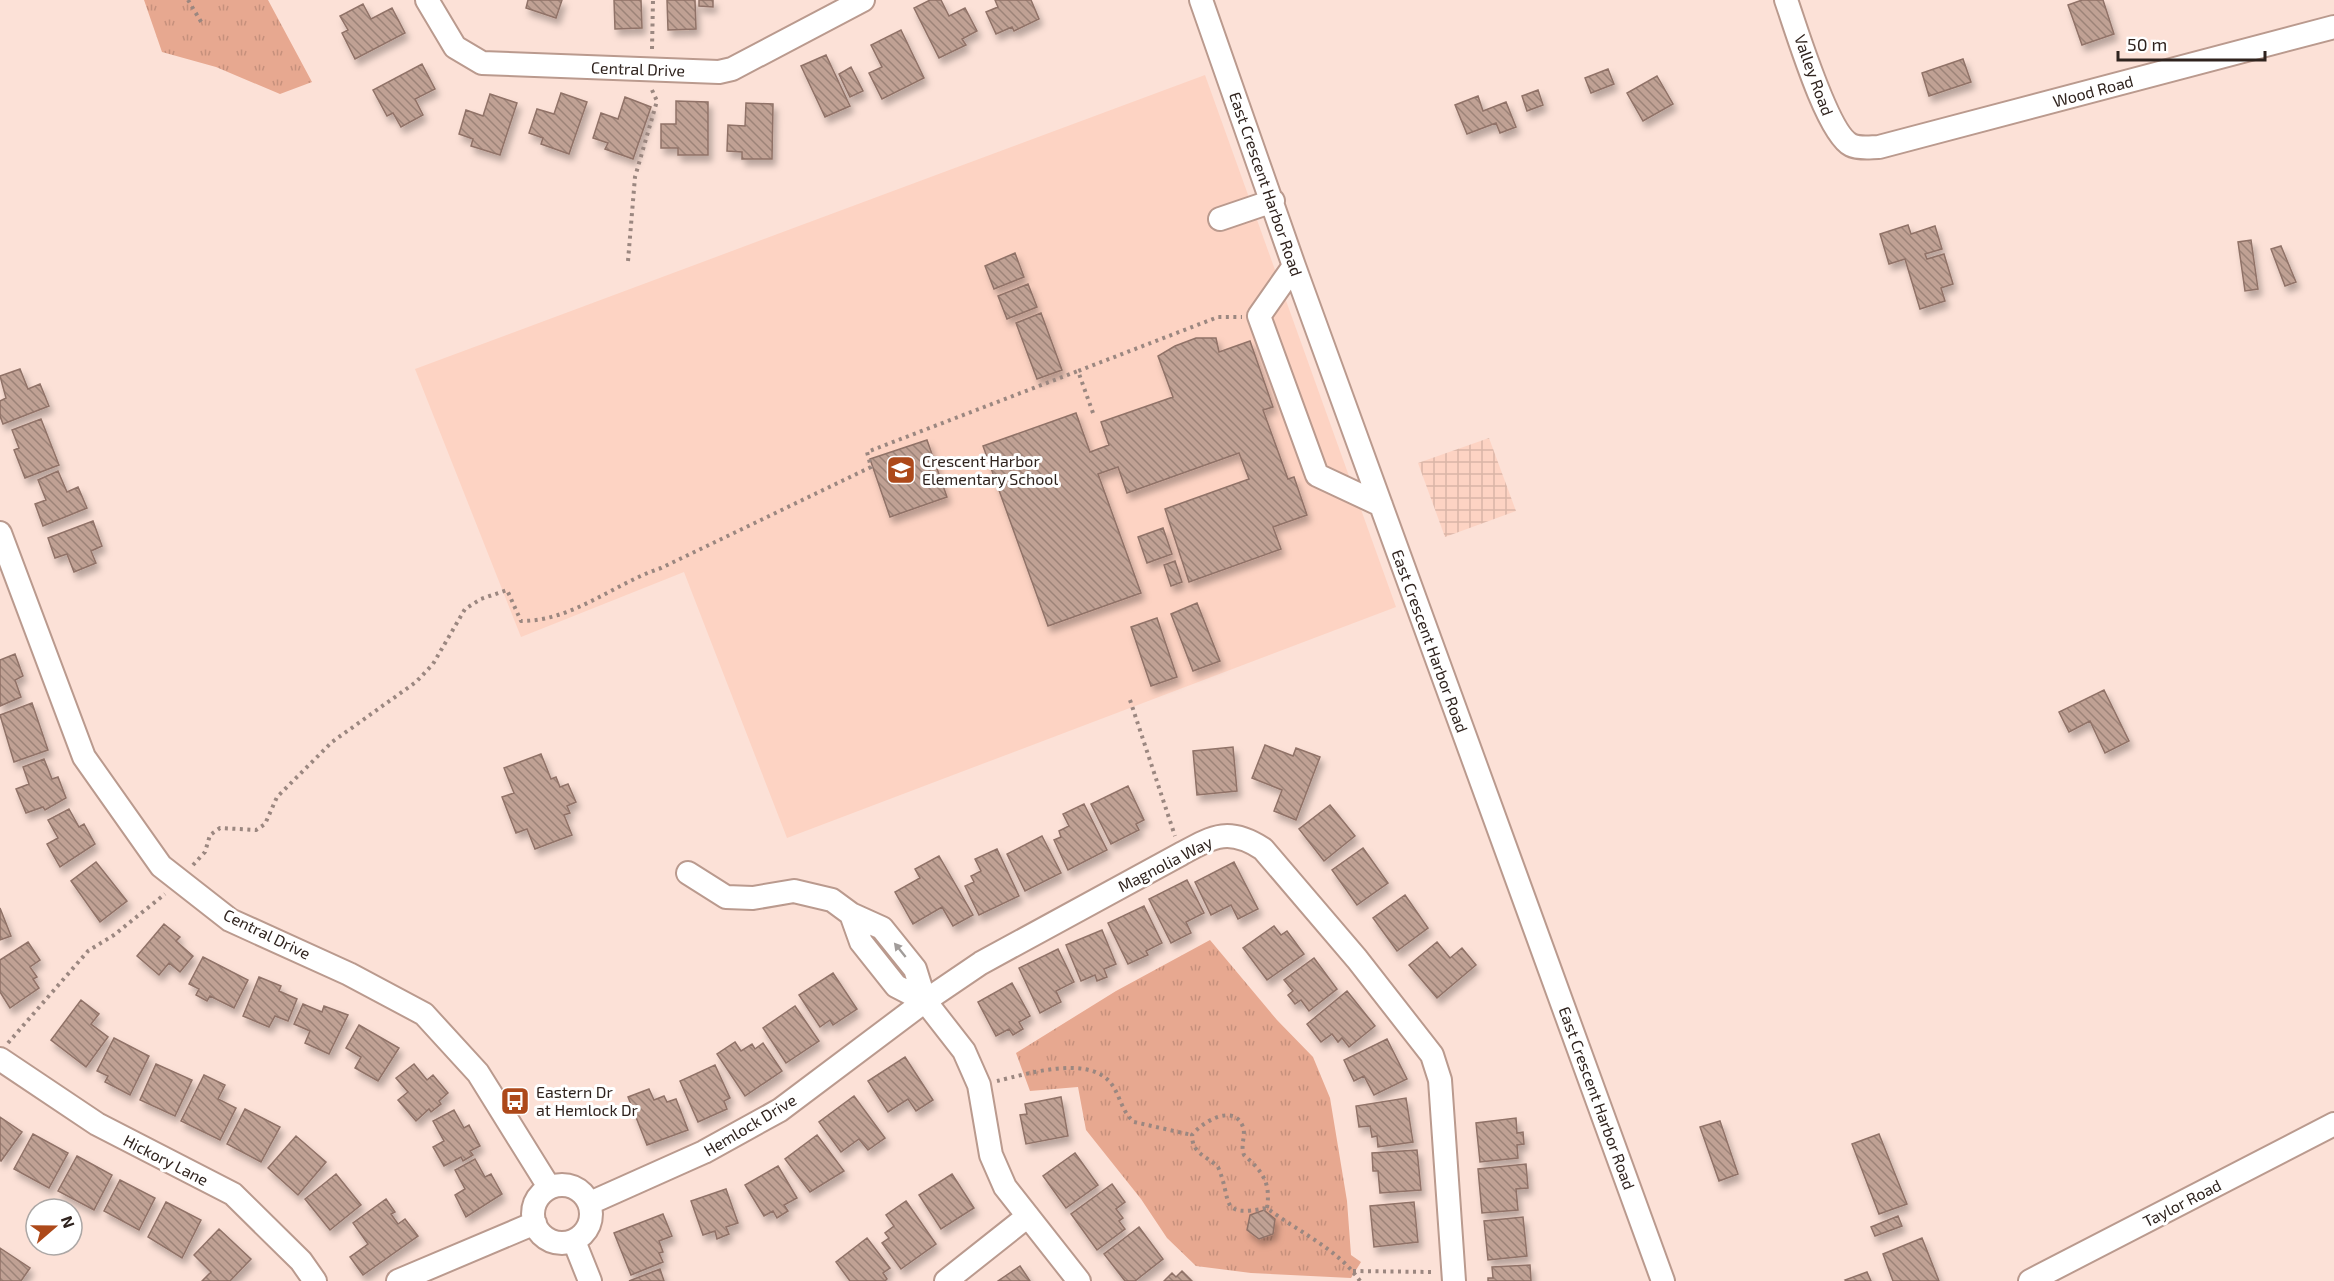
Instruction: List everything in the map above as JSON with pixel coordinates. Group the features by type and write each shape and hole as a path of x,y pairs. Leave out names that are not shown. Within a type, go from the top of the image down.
{"street":[{"name":"Central Drive","path":"427,0 455,47 482,63 719,72 732,69 863,0"},
{"name":"East Crescent Harbor Road","path":"1201,0 1294,266 1663,1281"},
{"name":"Valley Road","path":"1786,0 1831,122 1851,145"},
{"name":"Wood Road","path":"1851,145 1879,147 2334,27"},
{"path":"1220,219 1273,201"},
{"path":"1294,266 1259,316 1317,474 1381,505"},
{"name":"Central Drive","path":"0,533 84,757 161,866 230,920 349,974 424,1014 478,1073 549,1187"},
{"name":"Magnolia Way","path":"925,1001 981,963 1208,839 1225,835 1248,839 1263,849 1358,959 1432,1055 1441,1090 1454,1276"},
{"path":"688,873 726,897 753,898 794,891 832,900 851,914 882,928 915,969 925,1001 964,1051 979,1085 991,1155 1005,1187 1079,1281"},
{"name":"Hemlock Drive","path":"590,1203 704,1152 780,1110 925,1001"},
{"name":"Hickory Lane","path":"0,1059 97,1124 232,1194 301,1261 315,1281"},
{"name":"Taylor Road","path":"2030,1281 2334,1124"},
{"path":"558,1185 577,1188 590,1203 591,1221 582,1236 574,1241 565,1243 546,1238 535,1223 534,1207 549,1187 558,1185"},
{"path":"945,1281 1028,1216"},
{"path":"398,1281 535,1223"},
{"path":"574,1241 590,1281"}],"path":[{"path":"188,0 203,25"},
{"path":"628,261 635,177 657,101 651,87 653,0"},
{"path":"0,1052 88,951 114,935 160,900 206,852 210,835 220,828 256,830 265,824 277,797 332,742 416,682 433,664 465,609 481,598 507,590 521,621 559,617 638,576 661,568 871,467 867,452 1218,317 1259,316"},
{"path":"1078,371 1093,413"},
{"path":"1130,699 1180,854"},
{"path":"979,1085 1049,1069 1096,1072 1112,1084 1127,1116 1134,1122 1192,1135"},
{"path":"1267,1208 1269,1187 1259,1168 1244,1155 1241,1148 1243,1130 1238,1119 1222,1116 1211,1118 1200,1124 1192,1135 1192,1142 1198,1154 1218,1167 1225,1197 1232,1207 1246,1212 1267,1208 1328,1249 1353,1271 1360,1281"},
{"path":"1353,1271 1454,1276"}],"shaded area":[{"name":"Crescent Harbor Elementary School","path":"1205,75 1396,607 787,838 684,572 521,637 415,369"},
{"path":"1489,438 1516,511 1445,537 1418,463"}],"green space":[{"path":"144,0 268,0 312,82 280,94 216,67 162,52"},
{"path":"1210,940 1277,1020 1313,1057 1330,1098 1347,1201 1351,1255 1361,1262 1351,1278 1251,1273 1196,1266 1167,1238 1141,1199 1086,1130 1078,1087 1030,1091 1016,1053 1116,991"}],"building":[{"path":"528,0 562,0 556,18 526,8"},
{"path":"614,0 641,0 642,28 615,29"},
{"path":"667,0 695,0 696,29 668,30"},
{"path":"699,0 713,0 713,7 699,6"},
{"path":"930,0 941,0 949,16 965,8 977,31 962,39 966,45 939,58 914,8"},
{"path":"995,0 1031,0 1039,19 1014,31 1012,27 996,34 986,12 998,7"},
{"path":"2082,0 2103,0 2114,34 2082,45 2068,5"},
{"path":"363,4 371,19 392,8 405,33 355,59 342,33 348,30 340,16"},
{"path":"901,30 924,78 882,99 869,73 882,67 871,45"},
{"path":"826,55 850,106 825,117 801,66"},
{"path":"1963,59 1971,82 1929,96 1922,73"},
{"path":"422,64 435,89 415,99 423,115 401,127 393,113 387,116 373,90"},
{"path":"851,67 863,91 850,97 839,74"},
{"path":"1608,69 1614,84 1591,93 1585,78"},
{"path":"1657,76 1673,104 1643,121 1627,93"},
{"path":"1538,90 1543,105 1527,111 1522,96"},
{"path":"561,93 587,102 569,154 541,144 543,138 529,133 537,109 554,114"},
{"path":"490,94 517,103 500,155 471,146 473,139 459,134 466,110 483,116"},
{"path":"1478,96 1483,111 1506,102 1516,127 1500,133 1496,123 1467,134 1455,105"},
{"path":"625,97 651,107 633,159 605,149 608,143 593,138 601,113 618,119"},
{"path":"676,101 708,102 708,155 678,155 678,148 661,148 661,124 676,124"},
{"path":"746,103 773,104 772,159 742,159 742,152 727,151 728,125 745,126"},
{"path":"1908,225 1911,234 1935,226 1942,249 1925,254 1927,259 1944,254 1953,284 1941,288 1945,301 1920,309 1905,259 1889,264 1880,234"},
{"path":"2251,240 2258,289 2245,291 2238,242"},
{"path":"2281,246 2296,282 2285,286 2271,249"},
{"path":"1015,253 1024,277 994,289 985,266"},
{"path":"1028,284 1037,307 1007,319 998,296"},
{"path":"1041,313 1062,370 1037,379 1016,323"},
{"path":"1196,338 1216,338 1219,352 1250,341 1273,407 1263,410 1288,479 1294,477 1307,515 1273,527 1281,549 1189,582 1165,509 1249,479 1239,453 1127,493 1118,467 1098,474 1141,593 1048,626 983,446 1076,413 1090,452 1109,445 1101,422 1173,397 1158,356"},
{"path":"20,369 28,389 40,384 49,406 3,424 0,416 0,401 6,398 0,376"},
{"path":"41,419 59,465 25,478 14,450 19,448 12,430"},
{"path":"927,440 947,497 890,517 870,459"},
{"path":"58,471 67,492 78,487 87,508 43,526 35,504 46,500 38,480"},
{"path":"93,521 102,546 91,551 96,563 74,572 67,554 55,558 48,538"},
{"path":"1163,528 1172,554 1147,563 1138,537"},
{"path":"1175,561 1182,582 1171,586 1164,565"},
{"path":"1197,603 1220,661 1193,671 1171,614"},
{"path":"1157,618 1177,677 1151,686 1131,627"},
{"path":"15,654 23,676 15,680 21,697 0,706 0,660"},
{"path":"2104,690 2129,741 2105,753 2090,721 2069,732 2059,712"},
{"path":"32,703 48,750 14,762 0,715"},
{"path":"1265,745 1293,756 1296,748 1320,757 1296,820 1274,811 1282,790 1252,778"},
{"path":"1233,747 1237,791 1197,795 1193,751"},
{"path":"541,754 551,779 556,777 560,787 568,784 576,802 567,806 570,813 564,815 572,835 535,849 527,829 516,833 502,797 514,793 504,768"},
{"path":"44,759 52,779 58,777 66,798 45,810 43,807 26,813 16,789 29,784 23,767"},
{"path":"1128,786 1144,820 1136,824 1139,830 1111,844 1091,804"},
{"path":"1084,804 1107,850 1068,870 1054,840 1061,837 1059,831 1069,826 1063,814"},
{"path":"1330,805 1355,836 1324,861 1299,829"},
{"path":"69,809 79,827 84,824 95,844 60,867 47,844 58,838 48,820"},
{"path":"1042,836 1061,873 1025,891 1007,854"},
{"path":"1363,848 1388,883 1357,905 1332,870"},
{"path":"997,849 1019,896 979,915 965,886 974,882 971,876 981,871 975,859"},
{"path":"939,856 973,915 953,926 942,907 913,924 895,892 920,878 915,869"},
{"path":"96,862 127,901 100,922 71,881"},
{"path":"1234,862 1258,909 1238,919 1231,905 1211,915 1195,882"},
{"path":"1187,880 1204,913 1186,922 1191,933 1171,943 1149,899"},
{"path":"1405,895 1428,928 1397,951 1373,918"},
{"path":"1144,906 1162,943 1146,951 1148,955 1128,964 1108,923"},
{"path":"0,908 11,936 0,940"},
{"path":"164,924 180,937 176,941 193,956 180,972 169,963 159,975 137,956"},
{"path":"1274,926 1281,935 1287,931 1304,954 1267,980 1243,948"},
{"path":"1102,930 1116,964 1104,969 1107,977 1097,981 1095,975 1081,981 1066,945"},
{"path":"28,942 40,960 30,967 37,977 33,979 39,988 10,1008 0,992 0,960"},
{"path":"1437,942 1450,958 1462,948 1476,965 1437,998 1409,965"},
{"path":"1058,949 1074,982 1056,991 1061,1002 1040,1013 1019,968"},
{"path":"203,957 248,980 234,1008 210,996 207,1001 196,995 199,989 189,984"},
{"path":"1314,958 1337,989 1309,1011 1301,1000 1295,1004 1288,995 1293,991 1284,980"},
{"path":"833,973 857,1009 833,1025 830,1020 820,1027 799,995"},
{"path":"259,977 281,986 279,991 297,999 288,1021 275,1016 269,1027 243,1016"},
{"path":"1012,983 1030,1016 1019,1022 1023,1029 1013,1035 1009,1029 996,1036 978,1002"},
{"path":"1347,991 1375,1026 1349,1047 1342,1038 1338,1042 1332,1034 1321,1042 1307,1024"},
{"path":"81,1000 99,1014 91,1024 108,1037 86,1067 51,1040"},
{"path":"303,1004 322,1012 324,1006 348,1015 329,1054 305,1043 310,1031 294,1024"},
{"path":"795,1006 819,1041 786,1063 763,1028"},
{"path":"359,1025 399,1048 378,1081 355,1068 361,1057 346,1048"},
{"path":"114,1038 149,1056 130,1095 105,1082 108,1076 97,1071"},
{"path":"1387,1039 1407,1079 1374,1095 1364,1076 1354,1081 1344,1060"},
{"path":"735,1042 741,1051 752,1044 755,1049 763,1043 782,1071 745,1096 717,1054"},
{"path":"905,1057 933,1100 916,1111 908,1099 888,1112 868,1081"},
{"path":"156,1064 192,1080 175,1116 140,1100"},
{"path":"414,1064 427,1080 433,1075 448,1093 439,1101 441,1104 431,1112 429,1109 416,1121 398,1100 408,1092 396,1078"},
{"path":"715,1065 730,1098 724,1101 727,1109 698,1122 680,1081"},
{"path":"204,1075 225,1085 218,1099 236,1108 220,1140 181,1121"},
{"path":"649,1089 654,1100 664,1096 667,1102 676,1099 688,1130 647,1145 628,1097"},
{"path":"854,1096 885,1138 868,1150 859,1139 841,1152 819,1122"},
{"path":"1061,1097 1068,1136 1026,1144 1020,1115 1027,1114 1025,1104"},
{"path":"1406,1098 1413,1142 1378,1147 1377,1136 1372,1137 1370,1126 1359,1127 1356,1106"},
{"path":"245,1109 280,1127 261,1162 227,1144"},
{"path":"454,1110 464,1128 469,1125 480,1146 470,1151 473,1155 463,1161 461,1157 444,1166 433,1147 444,1141 433,1121"},
{"path":"0,1117 22,1132 1,1161 0,1160"},
{"path":"1516,1118 1517,1133 1523,1132 1524,1144 1517,1145 1518,1158 1480,1162 1476,1123"},
{"path":"1720,1121 1738,1174 1719,1181 1700,1127"},
{"path":"33,1134 68,1153 49,1188 14,1169"},
{"path":"1879,1134 1907,1204 1879,1214 1852,1144"},
{"path":"817,1135 844,1171 810,1192 785,1159"},
{"path":"296,1136 326,1162 298,1195 268,1168"},
{"path":"1417,1150 1421,1190 1380,1193 1378,1171 1373,1171 1372,1153"},
{"path":"1075,1153 1098,1185 1066,1208 1043,1176"},
{"path":"77,1156 112,1175 94,1210 84,1205 84,1197 69,1197 58,1191"},
{"path":"475,1159 485,1177 491,1174 502,1194 466,1217 455,1195 465,1189 455,1170"},
{"path":"1526,1164 1528,1188 1516,1189 1518,1210 1482,1213 1478,1169"},
{"path":"778,1166 797,1198 784,1205 788,1211 777,1218 773,1211 764,1216 745,1185"},
{"path":"336,1174 361,1205 330,1230 305,1199"},
{"path":"952,1174 974,1208 941,1229 919,1195"},
{"path":"120,1180 155,1198 139,1230 104,1211"},
{"path":"1112,1184 1125,1202 1116,1209 1123,1218 1119,1221 1125,1229 1097,1250 1071,1214"},
{"path":"726,1189 738,1223 726,1227 729,1234 717,1239 715,1231 703,1235 691,1201"},
{"path":"386,1199 395,1212 391,1214 398,1224 405,1219 418,1236 363,1275 350,1257 368,1244 353,1223"},
{"path":"906,1201 936,1244 901,1269 882,1243 889,1238 885,1233 894,1226 886,1215"},
{"path":"166,1202 201,1220 182,1258 148,1237"},
{"path":"1414,1202 1418,1242 1374,1247 1370,1206"},
{"path":"1264,1210 1275,1219 1273,1234 1259,1239 1247,1230 1250,1215"},
{"path":"663,1214 672,1236 659,1241 663,1252 659,1253 663,1262 631,1275 614,1233"},
{"path":"1898,1216 1902,1226 1875,1236 1871,1227"},
{"path":"1523,1217 1527,1256 1488,1260 1484,1221"},
{"path":"1139,1227 1163,1259 1135,1281 1125,1281 1104,1254"},
{"path":"219,1229 251,1259 230,1281 202,1281 211,1272 194,1255"},
{"path":"867,1238 890,1268 883,1273 887,1279 885,1281 850,1281 836,1262"},
{"path":"1922,1238 1939,1281 1893,1281 1883,1254"},
{"path":"0,1248 30,1268 21,1281 0,1281"},
{"path":"1530,1265 1531,1281 1488,1281 1488,1278 1493,1278 1492,1267"},
{"path":"1020,1266 1030,1281 998,1281"},
{"path":"660,1269 664,1281 629,1281"},
{"path":"1182,1271 1192,1281 1164,1281 1172,1273 1176,1277"},
{"path":"1867,1272 1871,1281 1845,1280"}],"place":[{"name":"Crescent Harbor Elementary School","path":"901,470"},
{"name":"Eastern Dr at Hemlock Dr","path":"515,1101"}]}
